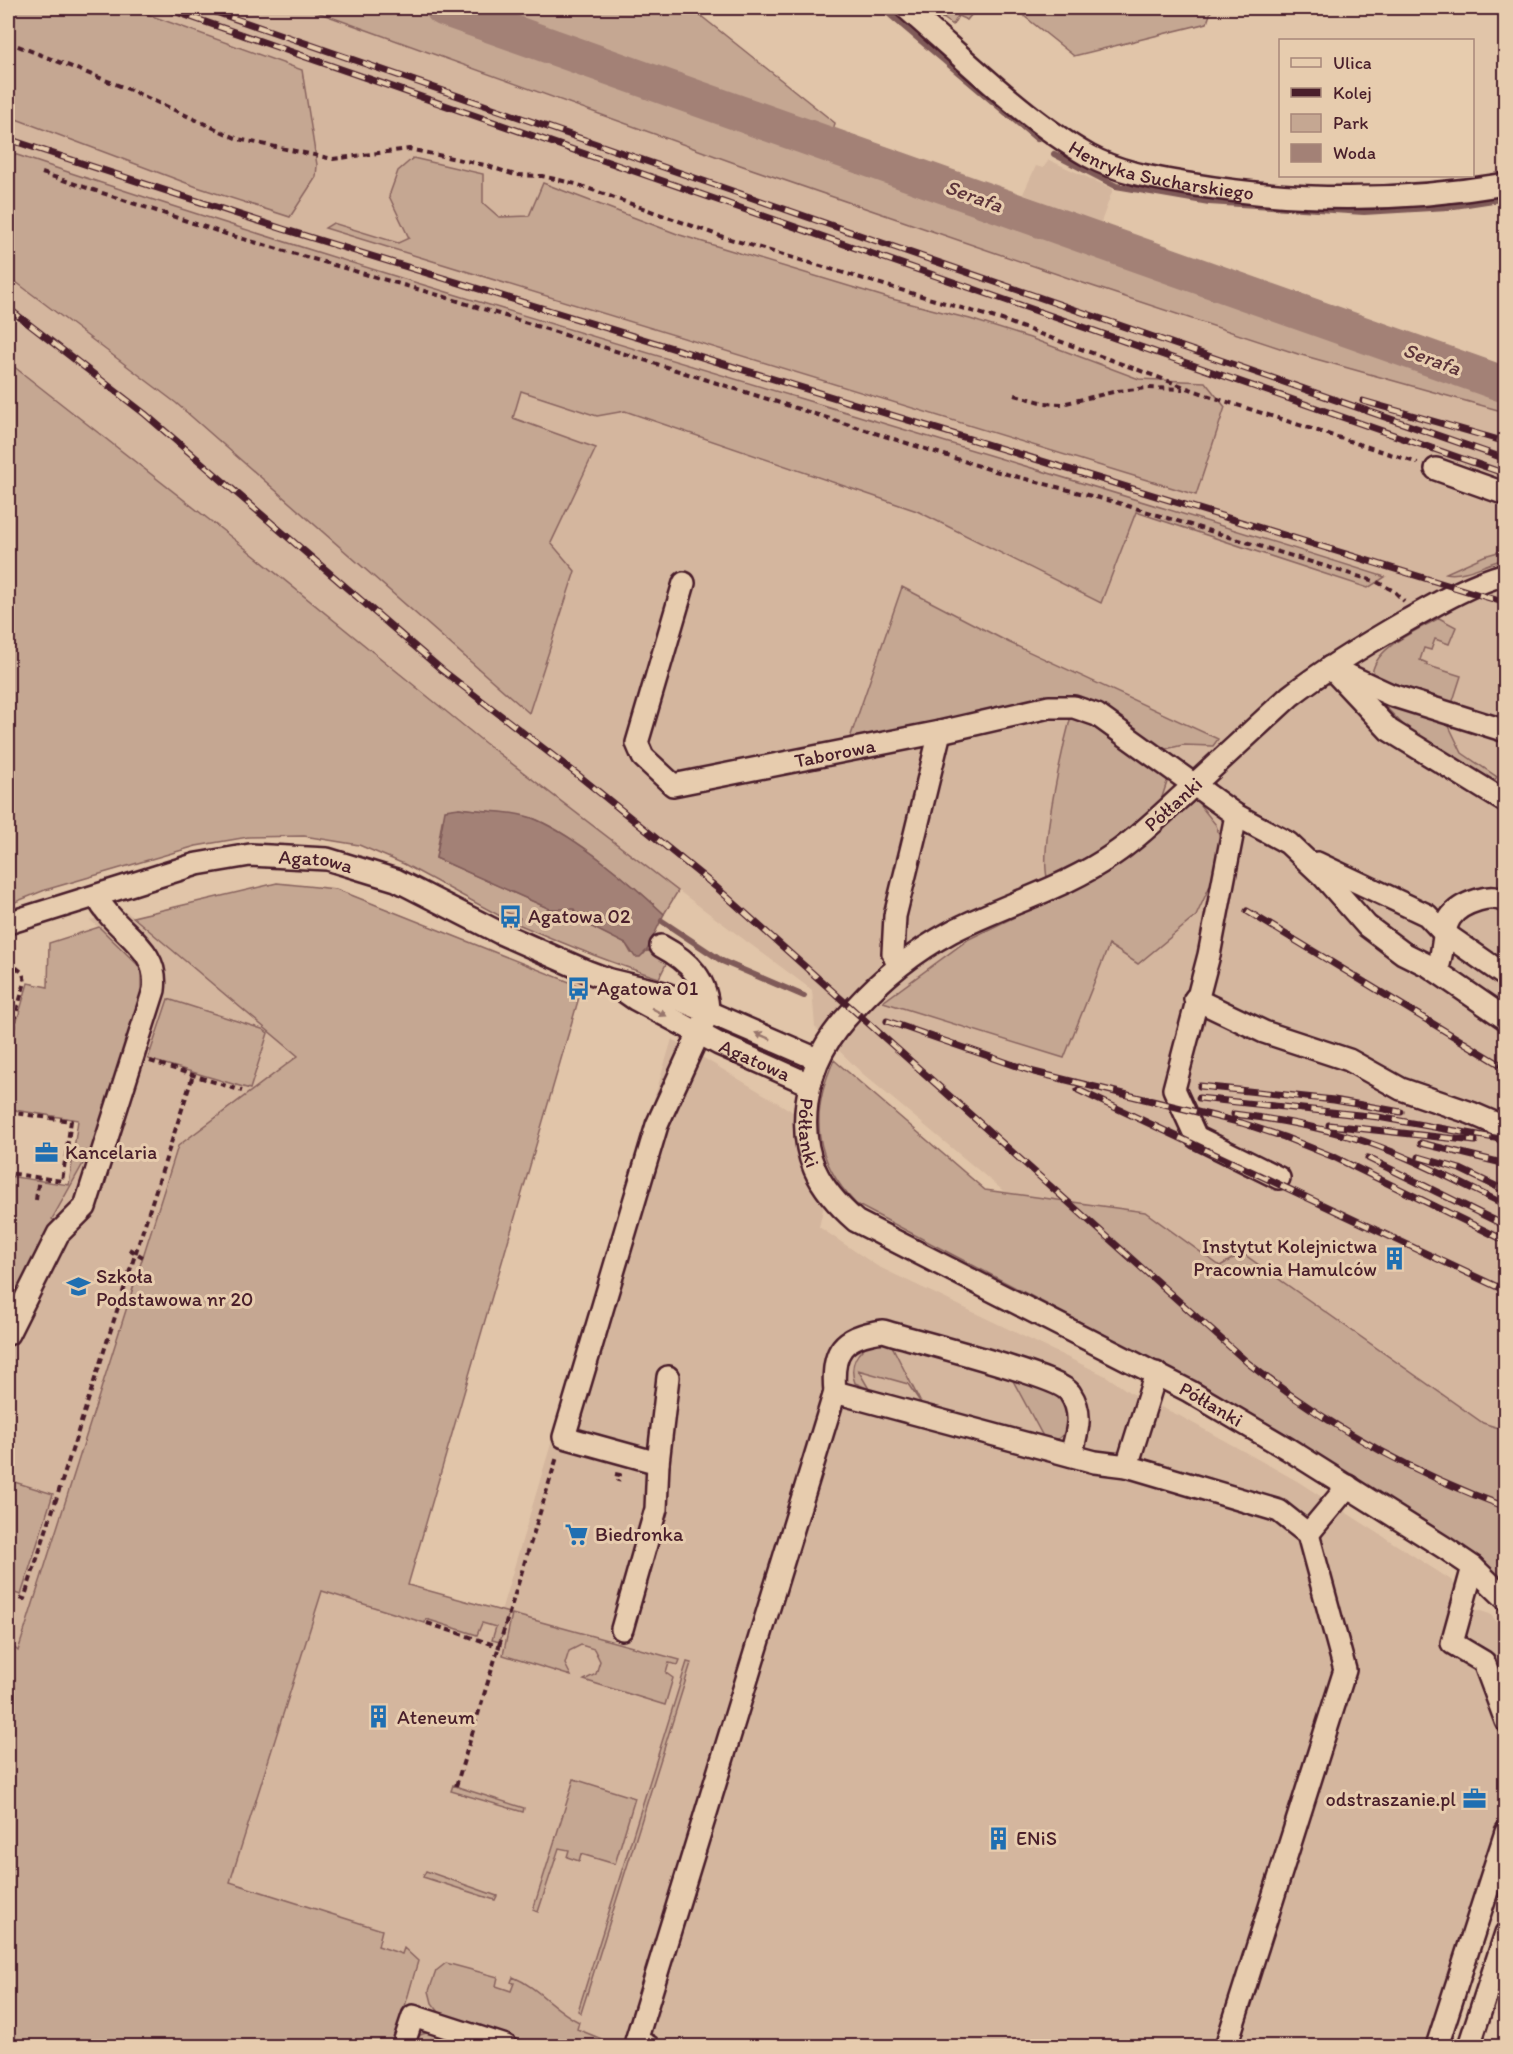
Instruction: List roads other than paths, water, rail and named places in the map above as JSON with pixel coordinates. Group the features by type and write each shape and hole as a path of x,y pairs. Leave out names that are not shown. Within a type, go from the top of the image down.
{"street":[{"name":"Henryka Sucharskiego","path":"906,8 1055,134 1091,157 1120,170 1224,190 1306,197 1404,196 1458,192 1506,184"},
{"path":"1436,469 1506,494"},
{"name":"Półłanki","path":"1506,574 1474,584 1418,614 1330,667 1290,696 1132,841 1099,865 951,933 898,966 847,1017 817,1059 809,1084 805,1132 816,1173 827,1192 856,1221 1156,1373 1348,1486 1473,1567 1506,1599"},
{"name":"Taborowa","path":"684,583 637,743 643,757 673,785 1049,708 1074,707 1097,715 1236,815 1288,843 1302,856"},
{"path":"1330,667 1391,695 1506,731"},
{"path":"1330,667 1389,730 1506,802"},
{"path":"898,966 893,953 895,916 940,732"},
{"path":"1236,815 1209,955 1174,1089 1181,1109 1196,1137 1279,1178"},
{"name":"Agatowa","path":"8,923 197,864 224,859 278,855 327,859 396,880 500,933 610,980 664,993 817,1059"},
{"path":"1302,856 1427,915 1444,933 1506,976"},
{"path":"1302,856 1367,926 1403,953 1437,971 1506,1019"},
{"path":"8,1334 58,1234 85,1207 154,990 157,974 152,960 106,914 97,897"},
{"path":"1437,971 1443,953 1444,925 1451,914 1464,904 1486,898 1500,898 1506,902"},
{"path":"658,1463 564,1437 657,1125 708,1013 708,996 704,984 684,961 661,946"},
{"name":"Agatowa","path":"610,980 635,999 698,1033 809,1084"},
{"path":"1196,999 1264,1032 1348,1060 1401,1089 1492,1122 1506,1133"},
{"path":"648,2046 636,2041 835,1392 833,1371 837,1353 849,1341 862,1334 883,1331 1044,1378 1069,1390 1078,1410 1079,1424 1071,1455"},
{"path":"1127,1466 1156,1373"},
{"path":"622,1629 656,1509 658,1463 668,1377"},
{"path":"835,1392 1071,1455 1127,1466 1279,1511 1308,1534 1345,1670 1226,2046"},
{"path":"1308,1534 1348,1486"},
{"path":"1473,1567 1452,1643 1484,1662 1506,1721"},
{"path":"1437,2046 1506,1832"},
{"path":"1469,2046 1506,1933"},
{"path":"405,2040 413,2016 506,2046"}],"water":[{"path":"459,808 508,813 537,820 570,838 604,862 664,914 647,950 640,957 635,957 626,944 580,921 574,909 550,909 436,858 445,810"}],"waterway":[{"name":"Serafa","path":"443,8 1506,385"},
{"path":"882,8 1037,139"},
{"path":"943,16 950,8"},
{"path":"1054,154 1116,186 1209,202 1364,212 1448,207 1506,198"},
{"path":"662,921 722,961 804,996"}],"railway":[{"path":"165,8 1506,474"},
{"path":"204,8 1506,459"},
{"path":"8,139 283,229 1506,603"},
{"path":"8,308 145,414 442,670 578,775 716,887 1248,1363 1308,1407 1371,1446 1437,1479 1506,1507"},
{"path":"1363,401 1506,442"},
{"path":"1247,911 1506,1068"},
{"path":"887,1021 1034,1072 1242,1123 1284,1137 1334,1157 1506,1241"},
{"path":"1200,1086 1334,1100 1401,1112"},
{"path":"1078,1090 1506,1291"},
{"path":"1199,1098 1378,1117 1506,1140"},
{"path":"1234,1114 1308,1126 1371,1144 1429,1168 1506,1205"},
{"path":"1329,1125 1475,1141"},
{"path":"1421,1143 1506,1164"},
{"path":"1419,1157 1460,1169 1506,1191"},
{"path":"1368,1158 1506,1226"}],"place":[{"name":"Agatowa 02","path":"510,916"},
{"name":"Agatowa 01","path":"579,988"},
{"name":"Kancelaria","path":"47,1152"},
{"name":"Instytut Kolejnictwa Pracownia Hamulców","path":"1395,1258"},
{"name":"Szkoła Podstawowa nr 20","path":"78,1287"},
{"name":"Biedronka","path":"577,1534"},
{"name":"Ateneum","path":"379,1717"},
{"name":"odstraszanie.pl","path":"1474,1799"},
{"name":"ENiS","path":"998,1838"}]}
